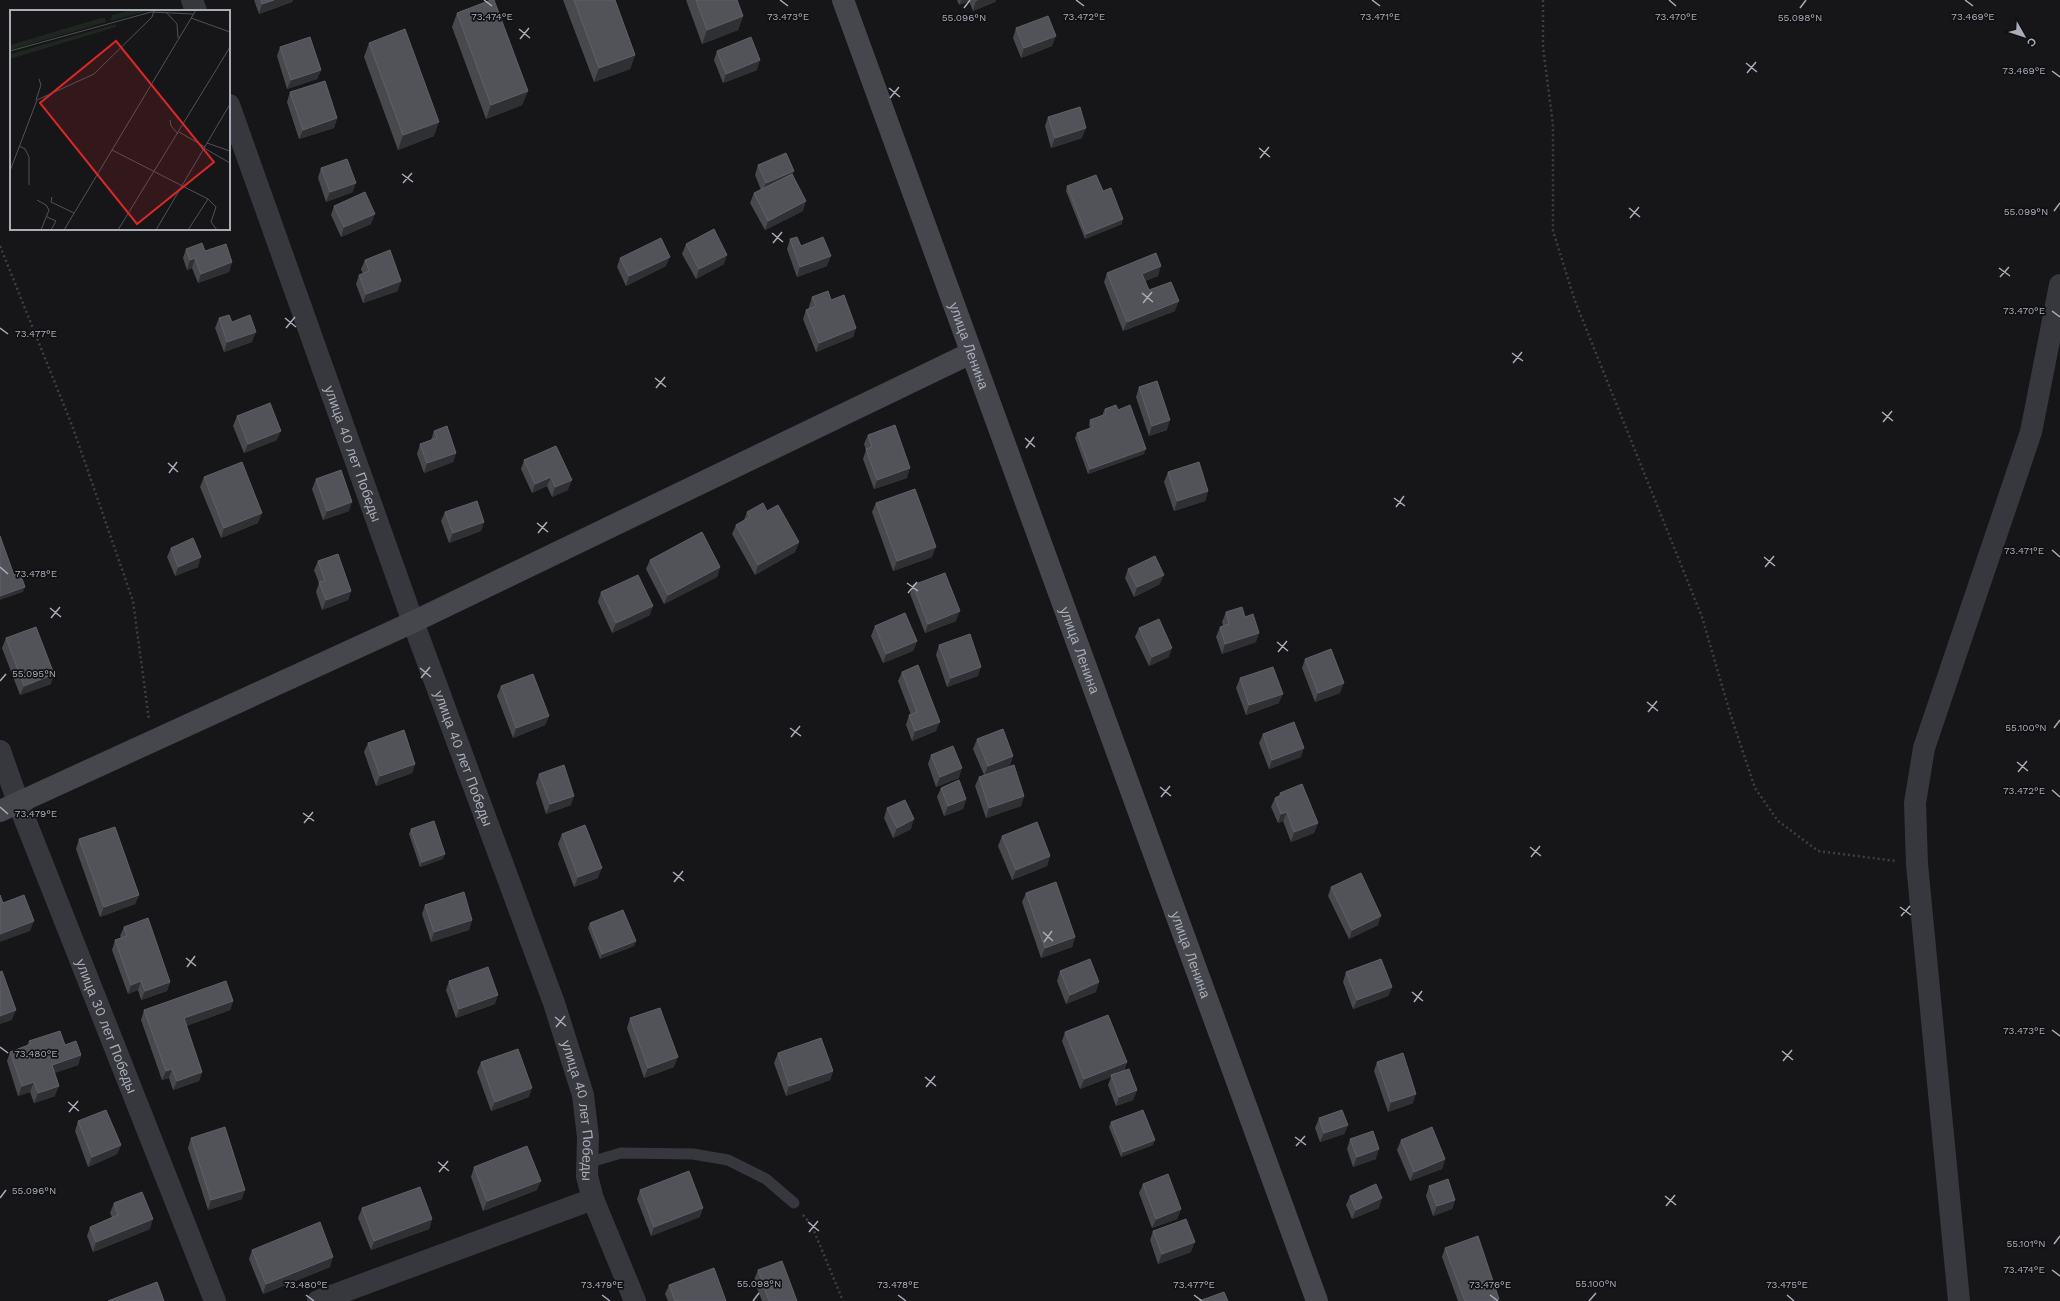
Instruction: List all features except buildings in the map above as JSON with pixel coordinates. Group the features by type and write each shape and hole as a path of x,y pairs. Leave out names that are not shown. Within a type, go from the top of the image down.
{"street":[{"path":"192,0 196,10"},
{"name":"улица Ленина","path":"843,0 1318,1301"},
{"name":"улица 40 лет Победы","path":"230,108 413,622 554,1003 583,1095 588,1137 587,1176 593,1199 635,1301"},
{"path":"1959,1301 1917,864 1915,803 1924,748 2031,432 2060,285"},
{"path":"9,806 413,622 971,352"},
{"name":"улица 30 лет Победы","path":"0,751 9,806 215,1301"},
{"path":"318,1301 593,1199"}],"lane":[{"path":"587,1163 621,1153 693,1154 728,1160 766,1179 794,1203"}],"path":[{"path":"1543,0 1543,47 1553,125 1553,231 1575,301 1702,617 1730,713 1755,788 1778,821 1818,851 1917,864"},
{"path":"0,246 73,428 133,601 152,741"},
{"path":"794,1203 812,1226 843,1301"}]}
